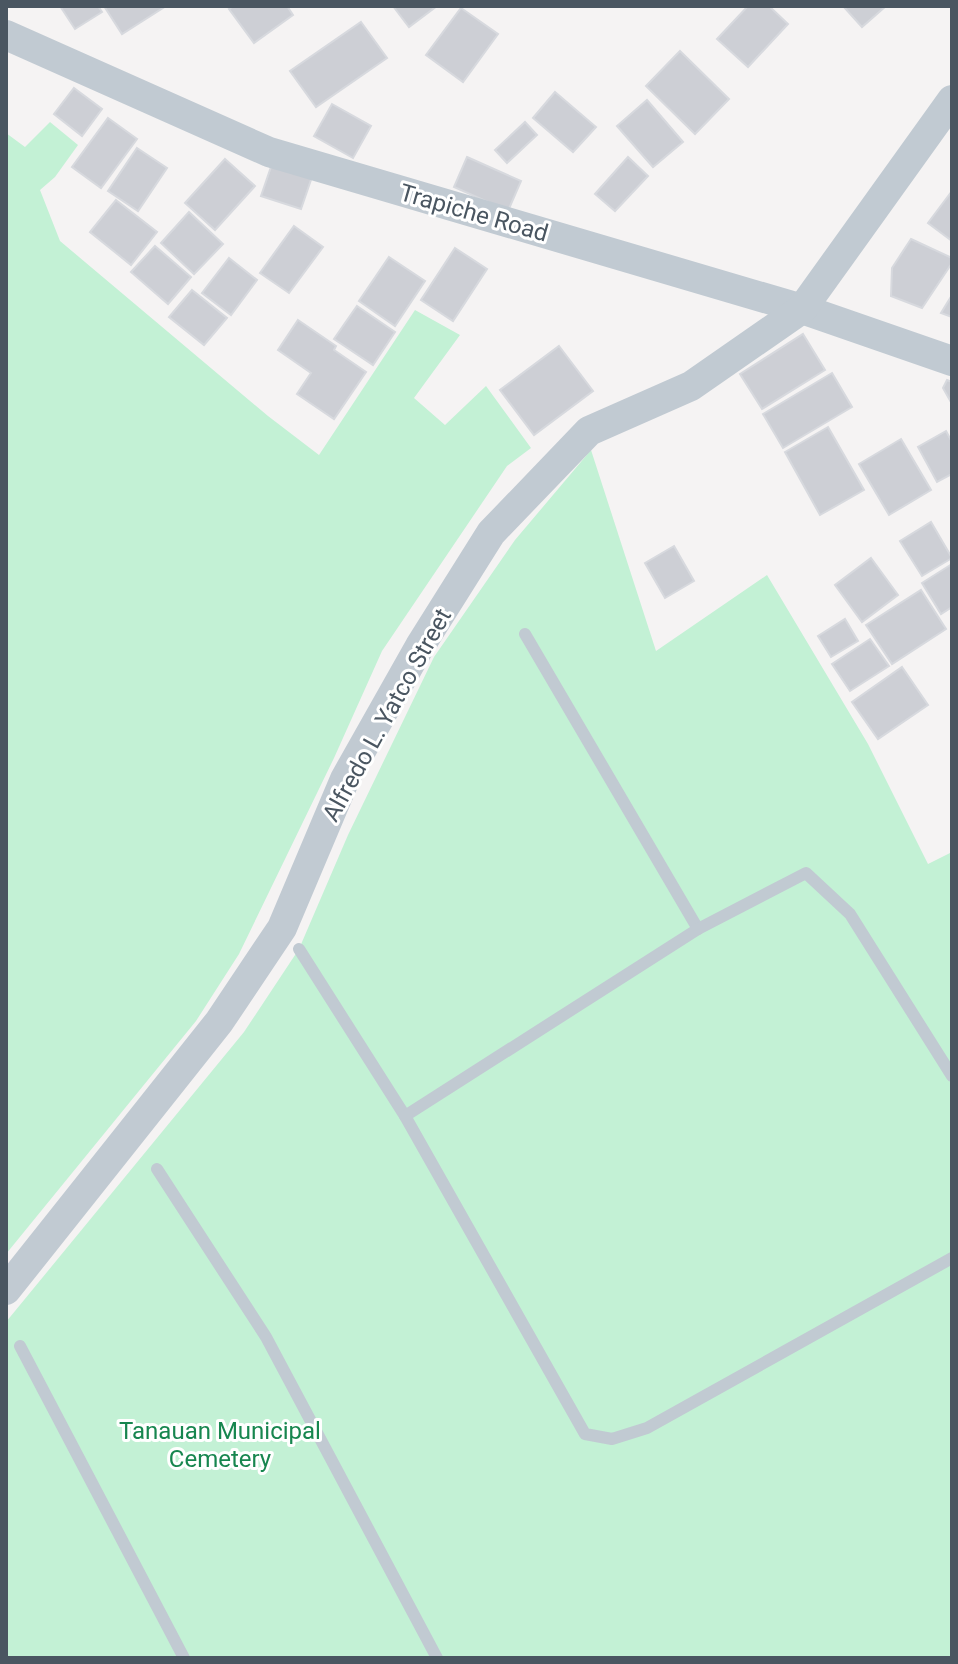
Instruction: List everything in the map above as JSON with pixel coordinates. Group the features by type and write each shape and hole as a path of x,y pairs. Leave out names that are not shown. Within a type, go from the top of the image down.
{"street":[{"name":"Trapiche Road","path":"6,35 269,152 802,309 952,361"},
{"name":"Alfredo L. Yatco Street","path":"6,1290 219,1022 282,928 345,779 420,646 491,533 589,431 691,386 802,309 952,100"}],"lane":[{"path":"525,634 698,929"},
{"path":"405,1116 698,929 806,873 850,914 952,1076"},
{"path":"299,949 405,1116 585,1434 612,1439 647,1428 952,1258"},
{"path":"157,1169 266,1337 437,1658"},
{"path":"20,1346 184,1658"}],"green space":[{"path":"50,122 78,145 55,177 40,190 60,241 268,416 319,455 415,310 460,335 414,398 445,425 486,386 531,448 507,466 382,651 239,954 196,1021 6,1254 6,133 25,147"},
{"name":"Tanauan Municipal Cemetery","path":"591,450 656,651 767,575 868,744 928,864 952,852 952,1658 6,1658 6,1322 244,1032 299,949 348,835 434,657 515,540"}],"building":[{"path":"60,6 98,6 102,12 75,29"},
{"path":"104,6 166,6 122,34"},
{"path":"234,6 287,6 293,15 254,43 229,9"},
{"path":"393,6 437,6 409,27"},
{"path":"748,6 769,6 788,24 748,67 717,39"},
{"path":"843,6 886,6 862,27"},
{"path":"461,8 498,34 463,82 426,55"},
{"path":"361,22 387,58 316,107 290,71"},
{"path":"680,51 729,99 695,134 646,86"},
{"path":"74,88 102,109 82,136 54,114"},
{"path":"555,92 596,127 573,152 533,118"},
{"path":"647,100 683,142 653,167 617,126"},
{"path":"332,104 371,126 353,158 314,136"},
{"path":"108,118 137,139 101,188 72,167"},
{"path":"525,122 537,135 507,163 495,150"},
{"path":"137,148 167,168 138,211 108,191"},
{"path":"467,157 521,181 508,211 454,187"},
{"path":"628,157 648,176 615,211 595,194"},
{"path":"225,159 255,186 215,230 185,203"},
{"path":"273,161 313,174 301,209 261,196"},
{"path":"952,191 952,241 928,223"},
{"path":"116,200 157,232 131,265 90,232"},
{"path":"189,212 223,244 194,274 161,243"},
{"path":"294,226 323,247 289,293 260,273"},
{"path":"911,239 952,258 952,263 922,308 891,296 892,268"},
{"path":"155,246 191,277 168,304 131,272"},
{"path":"455,248 487,269 453,321 421,300"},
{"path":"389,257 425,281 395,326 359,301"},
{"path":"229,258 257,280 231,315 202,293"},
{"path":"192,290 227,318 204,345 169,317"},
{"path":"952,295 952,317 941,313"},
{"path":"357,306 395,332 373,365 334,339"},
{"path":"298,320 336,346 334,350 366,372 334,419 297,394 311,373 278,350"},
{"path":"803,334 825,370 762,409 740,374"},
{"path":"559,346 593,391 534,435 500,390"},
{"path":"832,373 852,407 783,448 763,414"},
{"path":"947,380 952,382 952,404 943,388"},
{"path":"828,427 864,490 820,515 785,452"},
{"path":"946,431 952,442 952,474 937,482 918,447"},
{"path":"901,439 931,490 889,515 859,464"},
{"path":"931,522 952,558 922,576 900,541"},
{"path":"674,546 694,581 665,598 645,563"},
{"path":"871,558 898,595 862,622 835,585"},
{"path":"952,564 952,607 941,614 922,583"},
{"path":"921,590 946,629 892,664 866,625"},
{"path":"845,619 858,641 831,657 818,636"},
{"path":"870,639 889,666 850,691 832,664"},
{"path":"902,667 928,705 878,739 852,702"}]}
